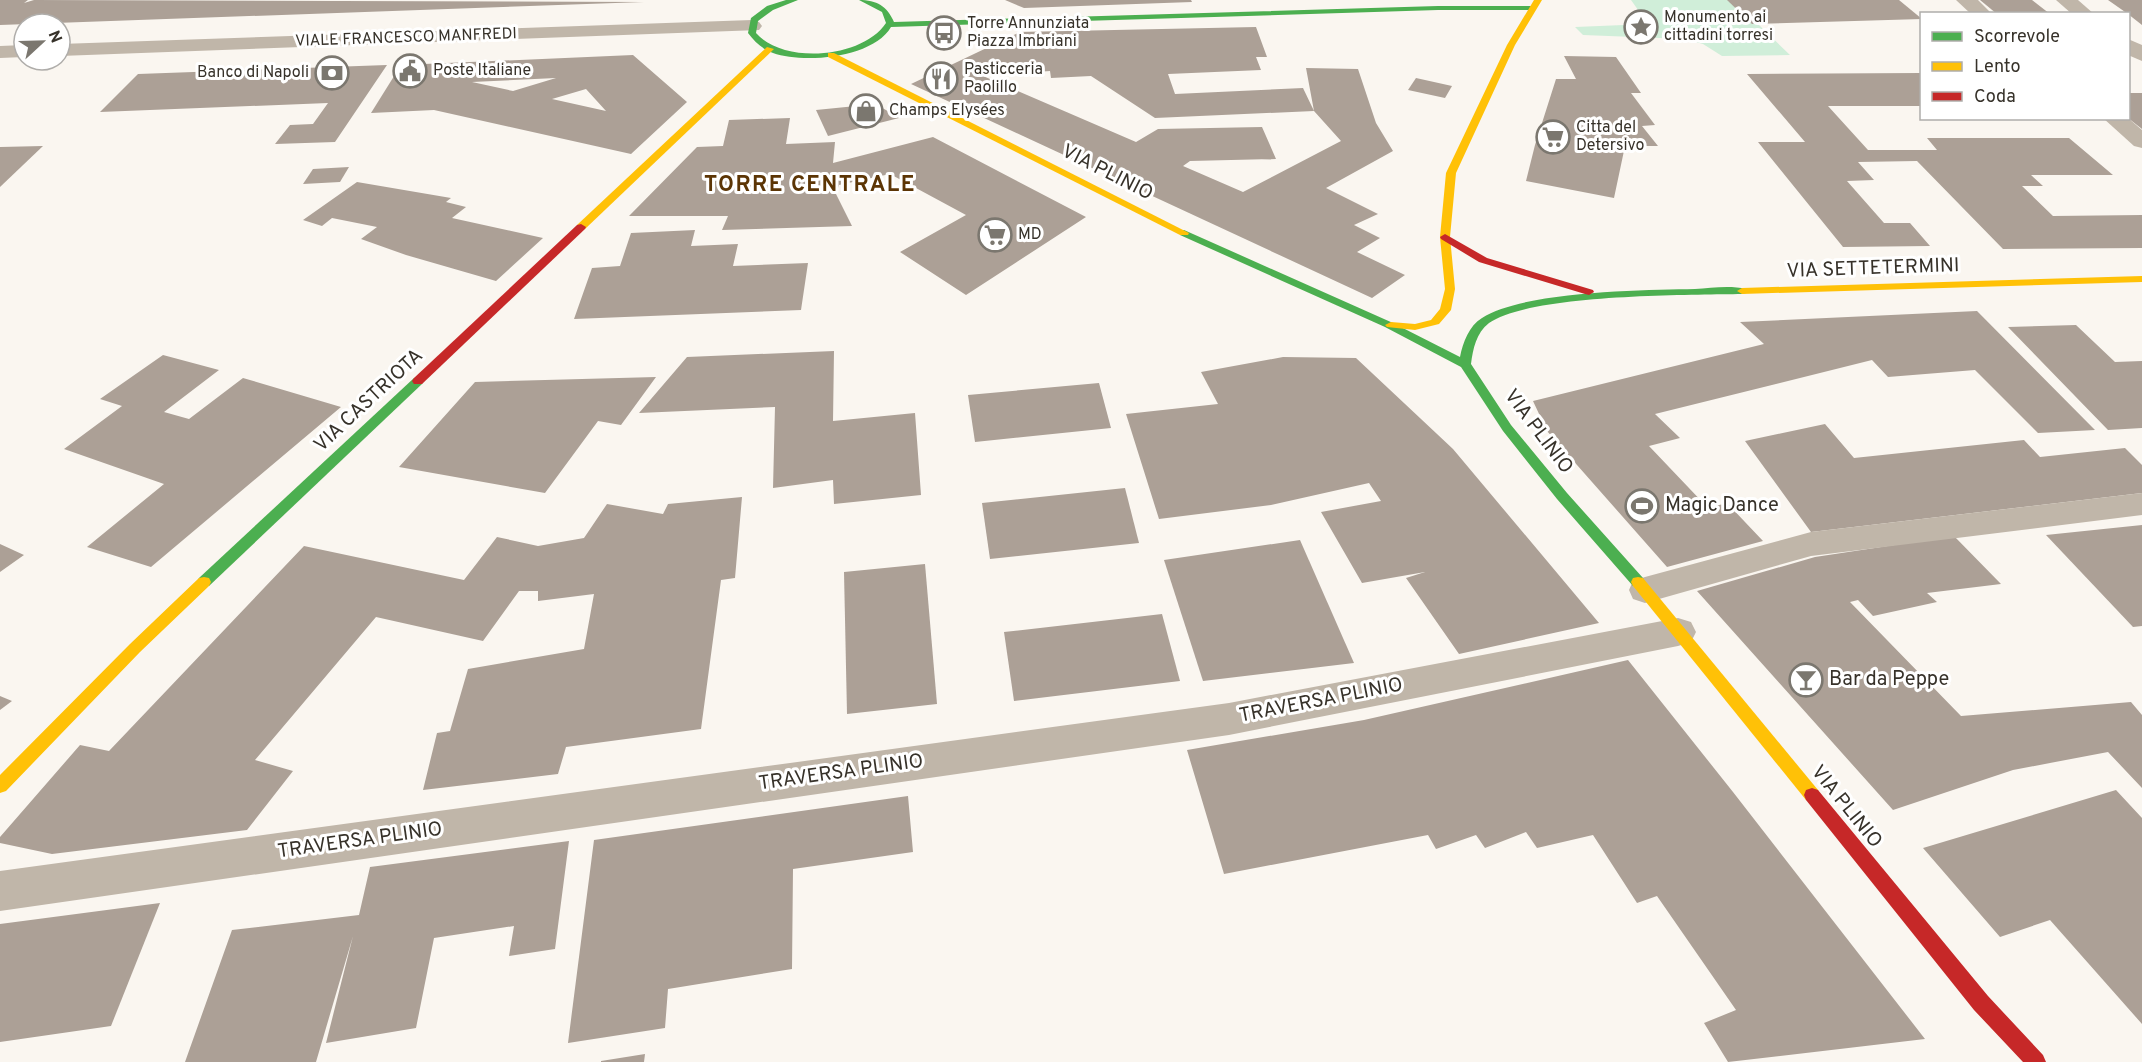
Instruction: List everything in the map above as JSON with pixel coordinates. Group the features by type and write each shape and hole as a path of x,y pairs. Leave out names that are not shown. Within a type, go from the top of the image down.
{"main road":[{"path":"794,0 762,14 752,26 757,41 770,49 790,54 831,55 874,41 889,25 1535,4"},
{"path":"863,0 882,9 888,15 889,25"},
{"path":"1389,325 1415,327 1435,322 1445,310 1450,289 1445,237 1451,173 1511,45 1535,4"},
{"name":"VIA CASTRIOTA","path":"0,786 135,648 770,49"},
{"name":"VIA PLINIO","path":"831,55 1198,240 1389,325 1465,364 1508,428 1555,488 1645,590 1981,1003 2036,1062"},
{"path":"1445,237 1483,260 1526,276 1605,296"},
{"name":"VIA SETTETERMINI","path":"1605,296 2142,279"},
{"path":"1465,364 1470,336 1487,319 1519,308 1605,296"},
{"path":"1981,1003 2000,1046"}],"street":[{"path":"1966,0 1981,12"},
{"path":"2066,0 2082,12"},
{"name":"VIALE FRANCESCO MANFREDI","path":"72,50 752,26"},
{"path":"2116,120 2142,141"},
{"name":"TRAVERSA PLINIO","path":"0,891 1229,719 1678,632"}],"lane":[{"path":"1645,590 1811,544 2142,504"}],"green space":[{"path":"1631,0 1733,0 1790,55 1722,56 1703,44 1685,39 1583,35 1575,27 1648,24"}],"building":[{"path":"0,0 28,0 24,3 34,0 644,2 72,22 72,12 12,12 12,25 0,25"},
{"path":"1005,0 1191,0 1192,2 1024,8"},
{"path":"1727,0 1899,0 1920,17 1920,19 1752,24"},
{"path":"1980,0 2032,0 2047,12 1995,12"},
{"path":"2108,0 2142,0 2142,25 2130,16 2130,12 2125,12"},
{"path":"1256,27 1267,57 1256,57 1261,70 1168,74 1175,94 1303,88 1314,111 1306,68 1358,69 1376,123 1393,151 1326,188 1378,214 1354,225 1380,238 1357,252 1405,275 1372,298 911,84 1020,32","holes":["1050,71 1051,78 1091,76 1155,118 1314,111 1341,141 1243,192 1183,166 1190,161 1276,159 1262,127 1158,129 1136,142 983,76"]},
{"path":"633,55 687,102 631,154 434,110 371,113 401,65","holes":["556,78 513,91 472,82","586,89 606,111 552,99"]},
{"path":"1564,56 1616,57 1641,93 1631,93 1655,125 1642,126 1658,146 1625,146 1614,198 1526,181 1556,79 1576,79"},
{"path":"387,65 335,142 275,144 290,125 313,124 328,103 100,112 138,74"},
{"path":"1920,73 1920,106 1828,106 1868,150 1937,150 1927,138 2069,138 2113,175 2031,175 2043,186 2022,186 2053,216 2142,215 2142,248 2003,249 1917,161 1858,162 1874,180 1847,181 1884,223 1910,223 1930,246 1843,247 1758,142 1805,142 1747,74"},
{"path":"1416,78 1452,86 1445,98 1408,90"},
{"path":"2130,93 2142,93 2142,129 2130,120"},
{"path":"876,104 899,118 828,136 816,110"},
{"path":"790,118 786,144 835,142 833,163 933,137 1086,217 966,295 900,252 966,215 890,174 839,185 836,194 852,226 722,230 728,216 629,216 697,147 723,146 729,120"},
{"path":"43,146 0,187 0,147"},
{"path":"349,167 340,182 303,184 313,169"},
{"path":"357,182 451,198 446,202 466,207 452,218 543,238 496,281 406,255 361,239 377,227 332,218 322,226 303,220"},
{"path":"695,230 691,246 738,244 733,266 808,263 801,310 574,319 592,268 620,266 631,233"},
{"path":"1977,311 2095,430 2038,433 1975,370 1888,377 1872,360 1655,414 1680,438 1649,446 1708,508 1727,503 1763,541 1667,567 1547,431 1533,401 1764,344 1740,322"},
{"path":"2076,325 2115,362 2142,361 2142,428 2108,430 2008,327"},
{"path":"834,351 833,421 915,413 921,495 834,504 833,480 773,488 775,407 639,413 687,357"},
{"path":"163,355 219,370 164,412 189,419 243,378 341,407 151,567 87,547 164,484 64,449 122,406 100,399"},
{"path":"1283,357 1356,358 1453,449 1599,623 1459,654 1406,578 1425,572 1362,583 1321,512 1381,501 1369,483 1271,505 1159,519 1126,414 1218,404 1201,372"},
{"path":"656,377 621,425 598,421 545,493 399,467 475,382"},
{"path":"1099,383 1111,428 975,442 968,395"},
{"path":"1825,424 1854,458 2024,440 2040,457 2125,448 2142,465 2142,493 1811,532 1745,441"},
{"path":"1125,488 1139,543 990,559 982,503"},
{"path":"742,497 735,578 721,580 701,729 566,747 558,774 423,790 437,733 450,731 468,669 584,649 594,594 538,601 538,591 519,591 483,641 376,617 255,760 293,771 247,830 52,854 0,843 0,837 80,745 109,751 304,546 464,580 497,537 538,546 584,538 607,504 663,514 668,504"},
{"path":"2142,525 2142,626 2133,627 2046,535"},
{"path":"1954,536 2001,584 1927,593 1937,602 1873,616 1858,600 1850,602 1961,716 2131,702 2142,715 2142,788 2108,752 2013,770 1893,810 1697,591 1815,557"},
{"path":"1300,540 1354,663 1203,681 1164,560"},
{"path":"0,544 24,555 0,572"},
{"path":"925,564 937,704 847,714 844,572"},
{"path":"1162,614 1180,681 1014,701 1004,632"},
{"path":"1628,660 1925,1039 1728,1062 1704,1023 1736,1010 1657,896 1637,903 1593,835 1537,848 1526,832 1485,848 1476,835 1436,849 1428,835 1224,874 1187,750 1364,720"},
{"path":"0,696 12,701 0,710"},
{"path":"2116,790 2142,818 2142,1024 2050,920 2000,937 1923,848"},
{"path":"908,796 913,852 793,869 792,969 668,989 665,1028 568,1043 594,840"},
{"path":"569,841 555,949 509,956 514,926 434,938 416,1028 326,1043 353,936 316,1062 185,1062 232,930 359,915 370,867"},
{"path":"160,903 111,1026 0,1042 0,924"},
{"path":"645,1054 644,1062 601,1062 601,1061"}],"traffic: fast":[{"path":"794,0 770,8 754,20 752,33 761,44 776,51 794,55 814,55 854,49 870,43 883,34 890,23 885,11 863,0"},
{"path":"889,25 1438,8 1532,8"},
{"path":"1184,233 1389,325 1465,364 1507,428 1562,496 1638,582"},
{"path":"1465,364 1469,345 1476,329 1486,320 1505,311 1609,296 1742,291"},
{"path":"204,582 418,381"}],"traffic: slow":[{"path":"1391,325 1415,327 1435,322 1445,310 1450,289 1445,237 1451,173 1511,45 1538,0"},
{"path":"581,227 770,49"},
{"path":"831,55 1184,233"},
{"path":"1742,291 2142,279"},
{"path":"0,786 135,648 204,582"},
{"path":"1638,582 1812,795"}],"traffic: jam":[{"path":"418,381 581,227"},
{"path":"1445,237 1483,260 1589,292"},
{"path":"1812,795 1981,1003 2036,1062"}],"place":[{"name":"Monumento ai cittadini torresi","path":"1641,27"},
{"name":"Torre Annunziata Piazza Imbriani","path":"944,33"},
{"name":"Poste Italiane","path":"410,71"},
{"name":"Banco di Napoli","path":"332,73"},
{"name":"Pasticceria Paolillo","path":"941,79"},
{"name":"Champs Elysées","path":"866,111"},
{"name":"Citta del Detersivo","path":"1553,137"},
{"name":"MD","path":"995,235"},
{"name":"Magic Dance","path":"1642,506"},
{"name":"Bar da Peppe","path":"1806,680"}],"district":[{"name":"TORRE CENTRALE","path":"810,185"}]}
